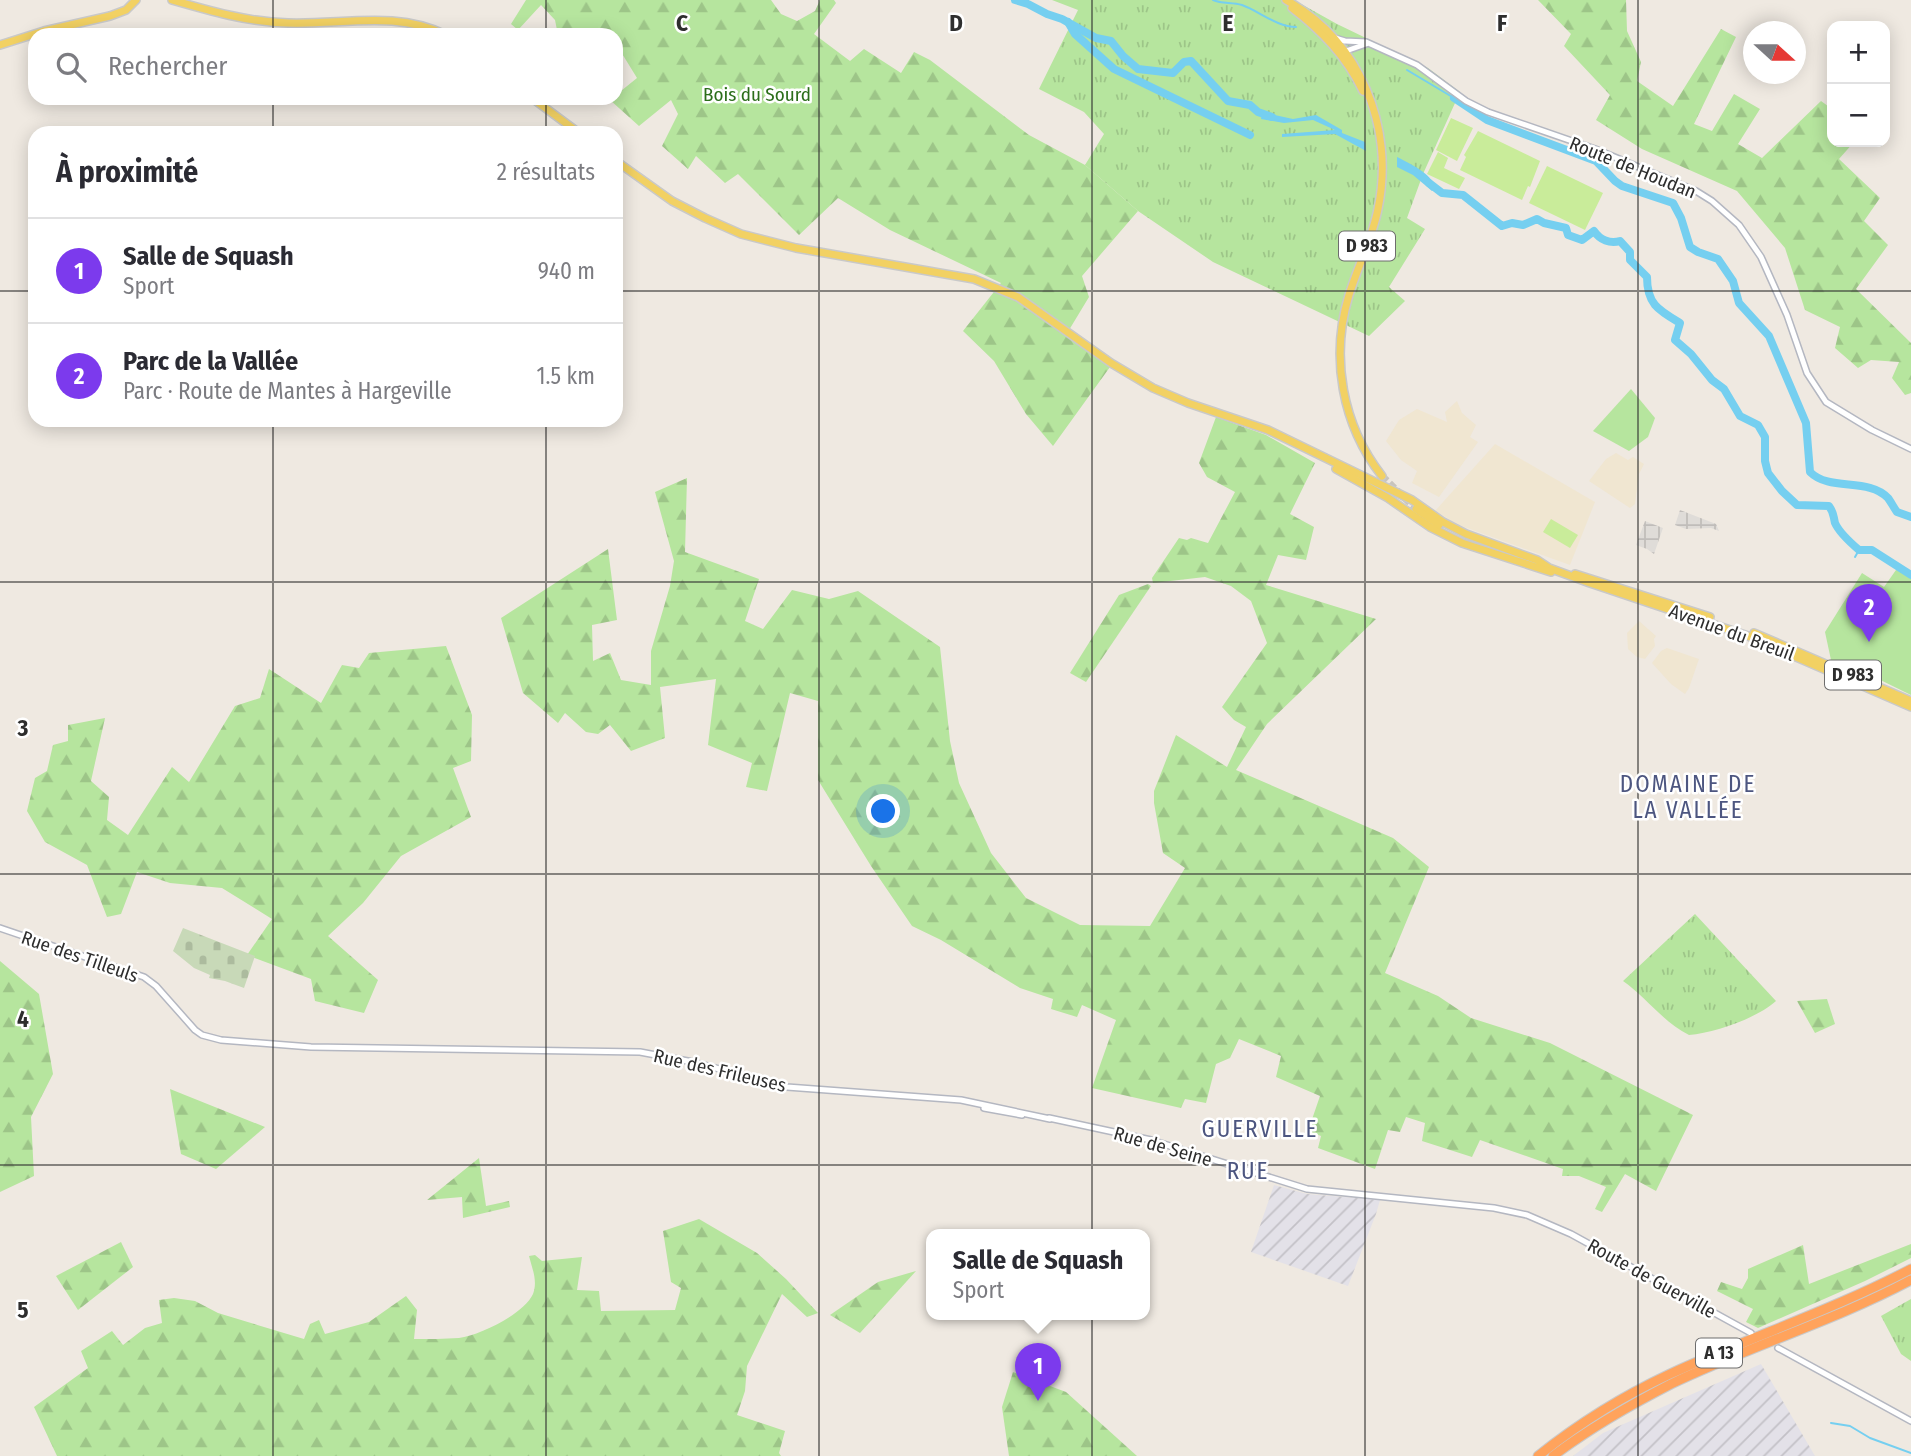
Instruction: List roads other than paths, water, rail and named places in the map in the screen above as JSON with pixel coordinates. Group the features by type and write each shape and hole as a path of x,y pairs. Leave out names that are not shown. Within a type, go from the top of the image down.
{"highway":[{"name":"A 13","path":"1538,1456 1604,1409 1658,1380 1855,1297 1911,1269"},
{"name":"A 13","path":"1553,1456 1607,1419 1673,1383 1859,1306 1911,1280"}],"main road":[{"path":"172,0 223,14 274,22 397,20 431,28"},
{"name":"D 983","path":"1284,0 1335,38 1362,88 1377,124"},
{"path":"59,28 110,16 133,3"},
{"name":"D 983","path":"1305,15 1353,62 1369,95 1377,124 1382,163 1379,204 1373,230 1345,308 1340,357 1343,393 1350,417 1363,447 1382,476"},
{"path":"0,45 28,36"},
{"path":"542,105 570,126"},
{"path":"623,166 672,201 729,229 782,245 1000,288 1024,300 1142,383 1188,403 1258,426 1412,500 1466,534 1537,560 1549,568"},
{"path":"1307,449 1430,527 1462,543 1508,560 1595,585"},
{"name":"Avenue du Breuil","path":"1416,509 1463,537 1595,585 1740,633 1911,707"},
{"name":"Avenue du Breuil","path":"1549,568 1656,598 1768,639 1911,701"}],"street":[{"name":"Route de Houdan","path":"1335,38 1371,44 1417,65 1466,101 1488,112 1618,158 1696,191 1712,201 1738,225 1761,257 1787,315 1807,373 1826,402 1911,449"},
{"path":"1343,51 1351,41"},
{"path":"1343,51 1362,44 1371,44"},
{"path":"1353,62 1356,48"},
{"name":"Rue des Tilleuls","path":"0,928 144,977 161,992 191,1027 202,1035 221,1040 304,1047"},
{"name":"Rue des Frileuses","path":"304,1047 640,1052 693,1062 787,1087 973,1102 1050,1118"},
{"name":"Rue de Seine","path":"1050,1118 1151,1140 1307,1189 1510,1210 1553,1224"},
{"name":"Route de Guerville","path":"1553,1224 1751,1333"},
{"path":"1778,1348 1911,1421"}],"water":[{"path":"1263,110 1293,119 1316,115 1342,130 1342,133 1365,142 1366,151 1335,134 1282,137 1282,134 1335,130 1313,120 1284,123 1261,119"},
{"path":"1397,157 1425,173 1436,187 1432,191 1413,175 1397,167"}],"waterway":[{"path":"1015,0 1062,19 1096,38 1111,41 1138,69 1173,73 1184,62 1191,61 1228,101 1250,105 1258,112 1272,117"},
{"path":"1213,0 1242,5 1275,22 1296,27"},
{"path":"1068,22 1075,34 1114,69 1250,135"},
{"path":"1407,70 1454,98"},
{"path":"1454,98 1487,120 1596,161 1622,186 1673,203 1690,247 1718,259 1733,281 1739,303 1769,336 1806,423 1810,472 1828,482 1860,486 1880,492 1888,498 1897,512 1911,517"},
{"path":"1429,183 1442,193 1463,195 1502,226 1512,223 1523,225 1537,219 1566,228 1568,235 1582,240 1594,231 1606,240 1620,241 1630,252 1630,260 1647,277 1649,294 1655,305 1680,323 1675,340 1691,354 1712,380 1724,389 1740,416 1758,425 1765,437 1768,473 1782,491 1797,505 1829,506 1837,526 1859,550 1872,550 1911,575"},
{"path":"1855,557 1859,550"},
{"path":"1831,1423 1850,1426 1870,1438 1911,1453"}],"tunnel":[{"path":"1382,476 1416,509"}],"place":[{"name":"Parc de la Vallée","path":"1869,642"},
{"name":"Salle de Squash","path":"1038,1401"}],"district":[{"name":"DOMAINE DE LA VALLÉE","path":"1688,797"},
{"name":"GUERVILLE","path":"1260,1129"},
{"name":"RUE","path":"1248,1171"}],"park label":[{"name":"Bois du Sourd","path":"757,94"}]}
